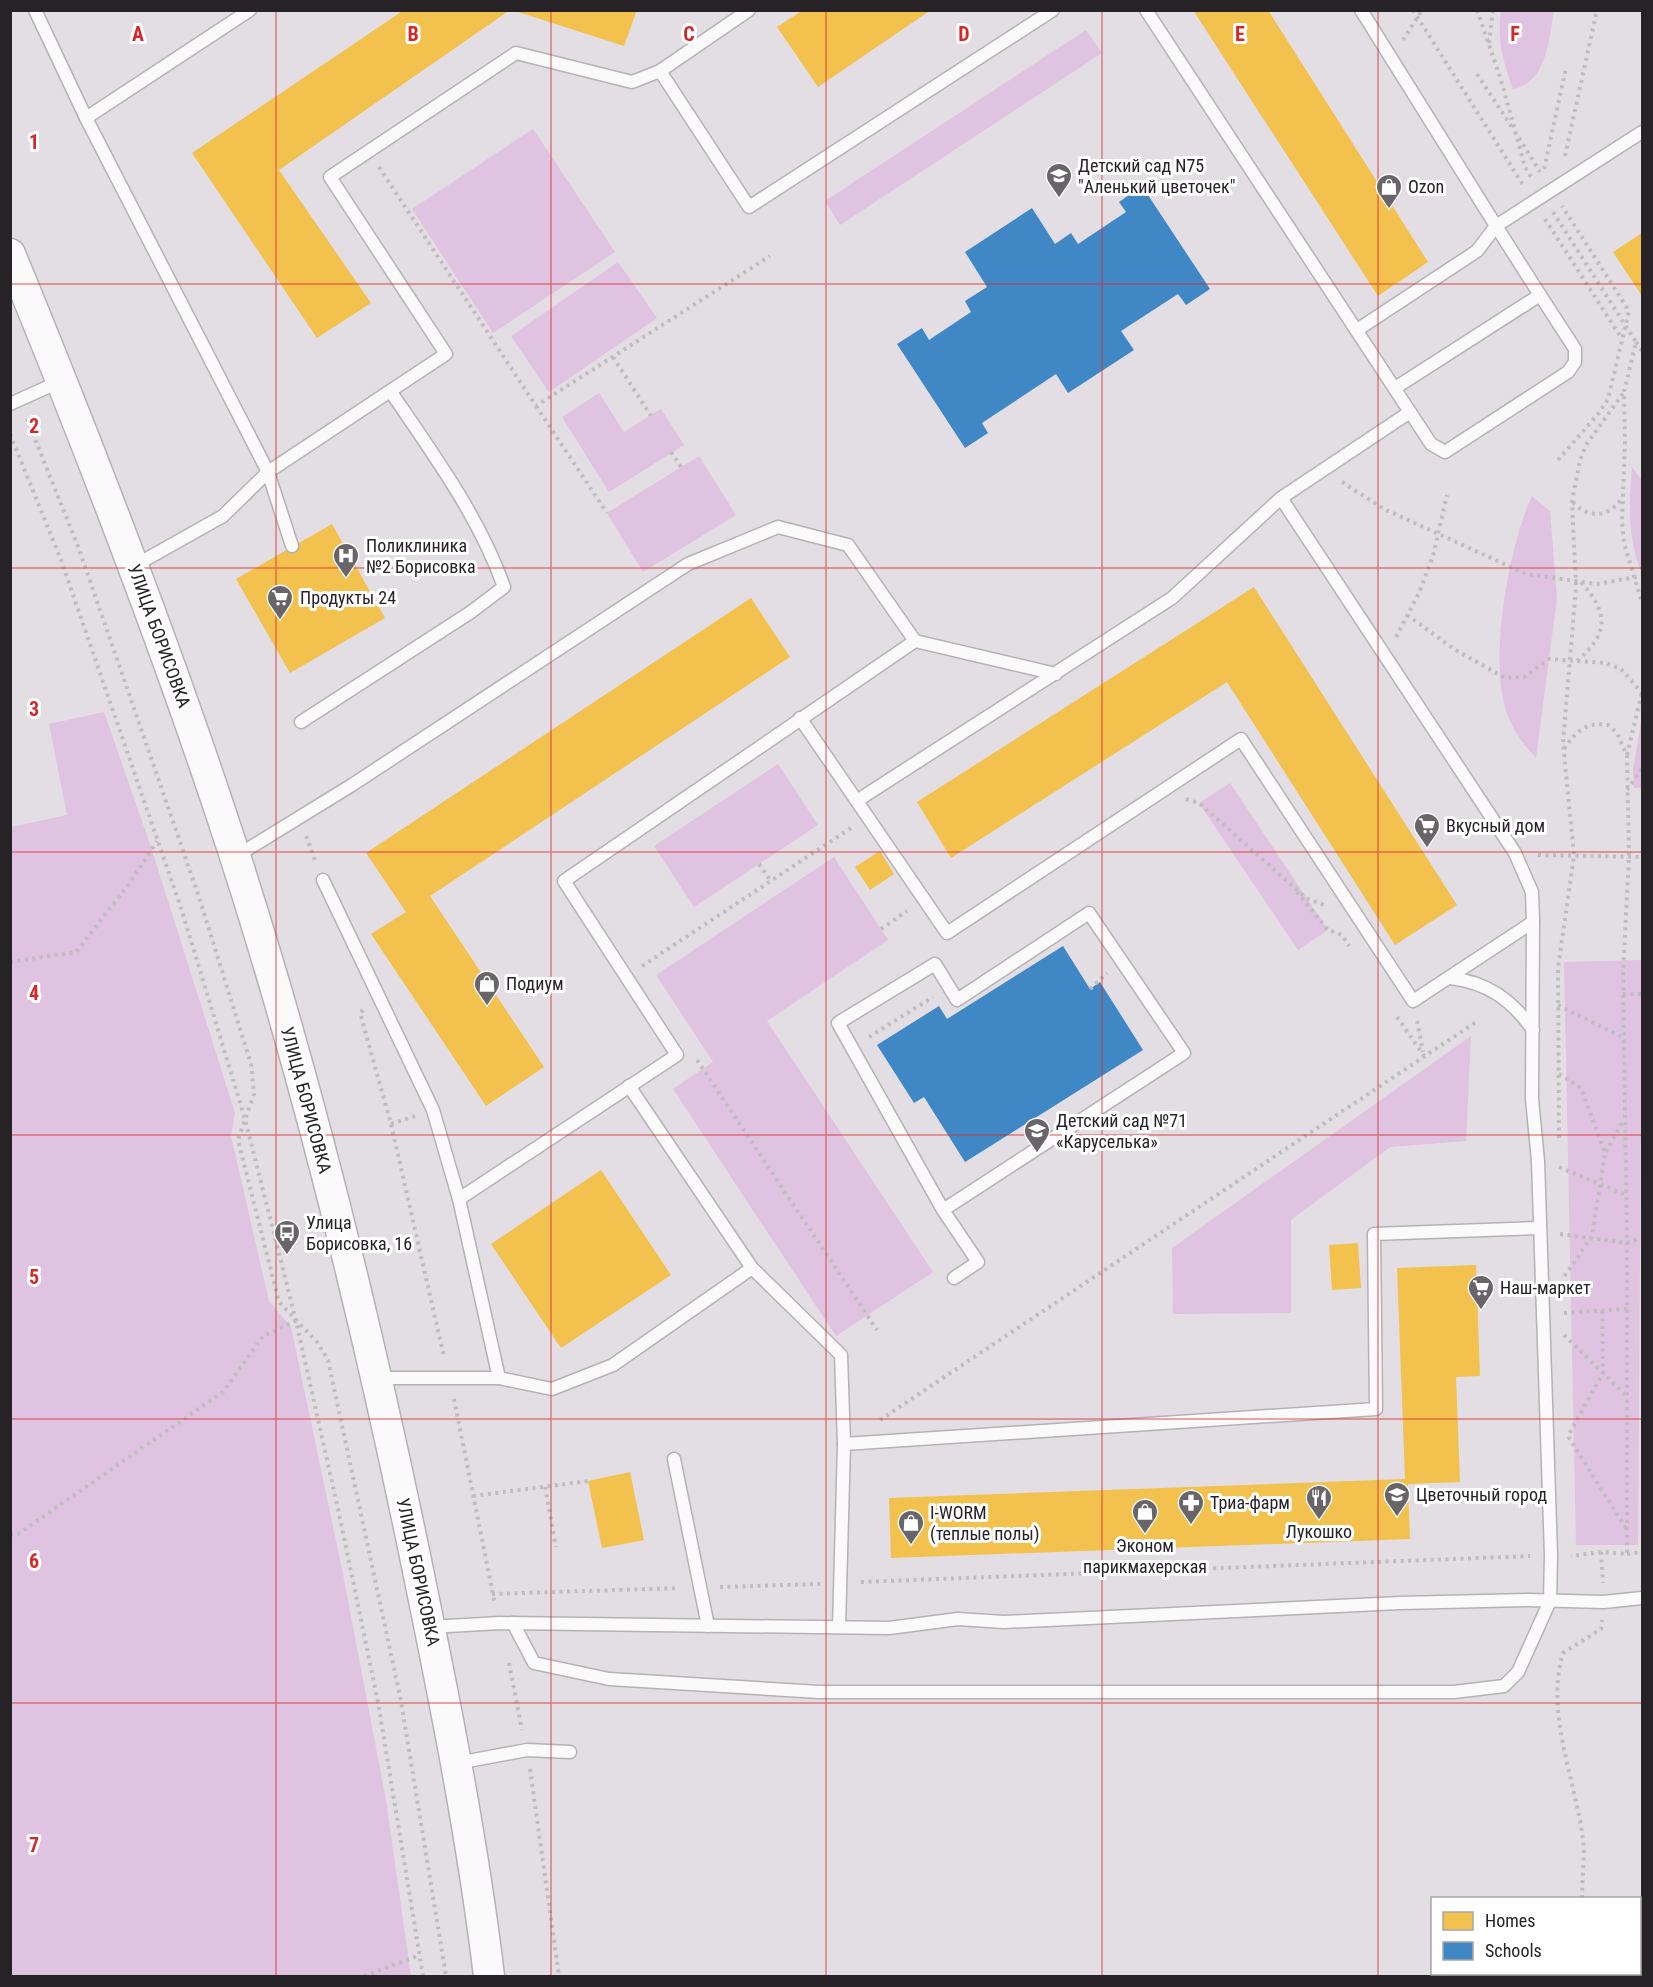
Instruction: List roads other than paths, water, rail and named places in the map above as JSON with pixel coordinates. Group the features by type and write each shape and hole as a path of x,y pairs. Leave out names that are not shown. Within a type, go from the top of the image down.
{"street":[{"name":"УЛИЦА БОРИСОВКА","path":"10,254 134,566 235,857 319,1147 378,1378 430,1627 456,1763 489,1977"}],"lane":[{"path":"35,10 86,118 268,472 292,546"},
{"path":"86,118 250,10"},
{"path":"660,71 749,207 1053,10"},
{"path":"1146,10 1431,444 1445,452 1568,372 1575,362 1575,349 1361,10"},
{"path":"134,566 223,516 268,472 446,354 330,177 516,53 632,82 660,71 741,13"},
{"path":"1357,330 1477,251 1496,226 1549,195 1642,132"},
{"path":"1395,388 1540,295"},
{"path":"15,402 61,381"},
{"path":"301,722 471,612 504,587 491,550 435,456 391,392"},
{"path":"858,800 1172,598 1281,498 1410,412"},
{"path":"513,1623 534,1664 609,1679 819,1692 1454,1692 1504,1686 1518,1672 1550,1601 1551,1555 1538,1161 1532,1099 1532,892 1521,863 1281,498"},
{"path":"235,857 688,564 778,527 848,545 915,641 1056,674"},
{"path":"459,1199 677,1055 564,881 915,641"},
{"path":"800,718 870,816 947,933 1241,739 1413,1001 1533,922"},
{"path":"323,880 432,1110 459,1199 499,1378"},
{"path":"944,1210 1184,1053 1089,913 957,1000 935,964 838,1023 944,1210 978,1262 954,1278"},
{"path":"1450,978 1480,984 1493,990 1516,1008 1533,1030"},
{"path":"629,1086 752,1268 841,1355 844,1444 839,1627"},
{"path":"844,1444 1376,1409 1374,1234 1539,1228"},
{"path":"378,1378 499,1378 552,1389 613,1365 752,1268"},
{"path":"674,1459 708,1626"},
{"path":"430,1627 513,1623 889,1628 958,1619 1004,1622 1400,1603 1604,1602 1642,1598"},
{"path":"456,1763 527,1750 570,1752"}],"place":[{"name":"Детский сад N75 \"Аленький цветочек\"","path":"1059,199"},
{"name":"Ozon","path":"1389,210"},
{"name":"Поликлиника №2 Борисовка","path":"346,579"},
{"name":"Продукты 24","path":"280,621"},
{"name":"Вкусный дом","path":"1427,849"},
{"name":"Подиум","path":"487,1007"},
{"name":"Детский сад №71 «Каруселька»","path":"1037,1154"},
{"name":"Улица Борисовка, 16","path":"287,1256"},
{"name":"Наш-маркет","path":"1481,1311"},
{"name":"Цветочный город","path":"1397,1518"},
{"name":"Лукошко","path":"1319,1521"},
{"name":"Триа-фарм","path":"1191,1526"},
{"name":"Эконом парикмахерская","path":"1145,1535"},
{"name":"I-WORM (теплые полы)","path":"911,1546"}]}
